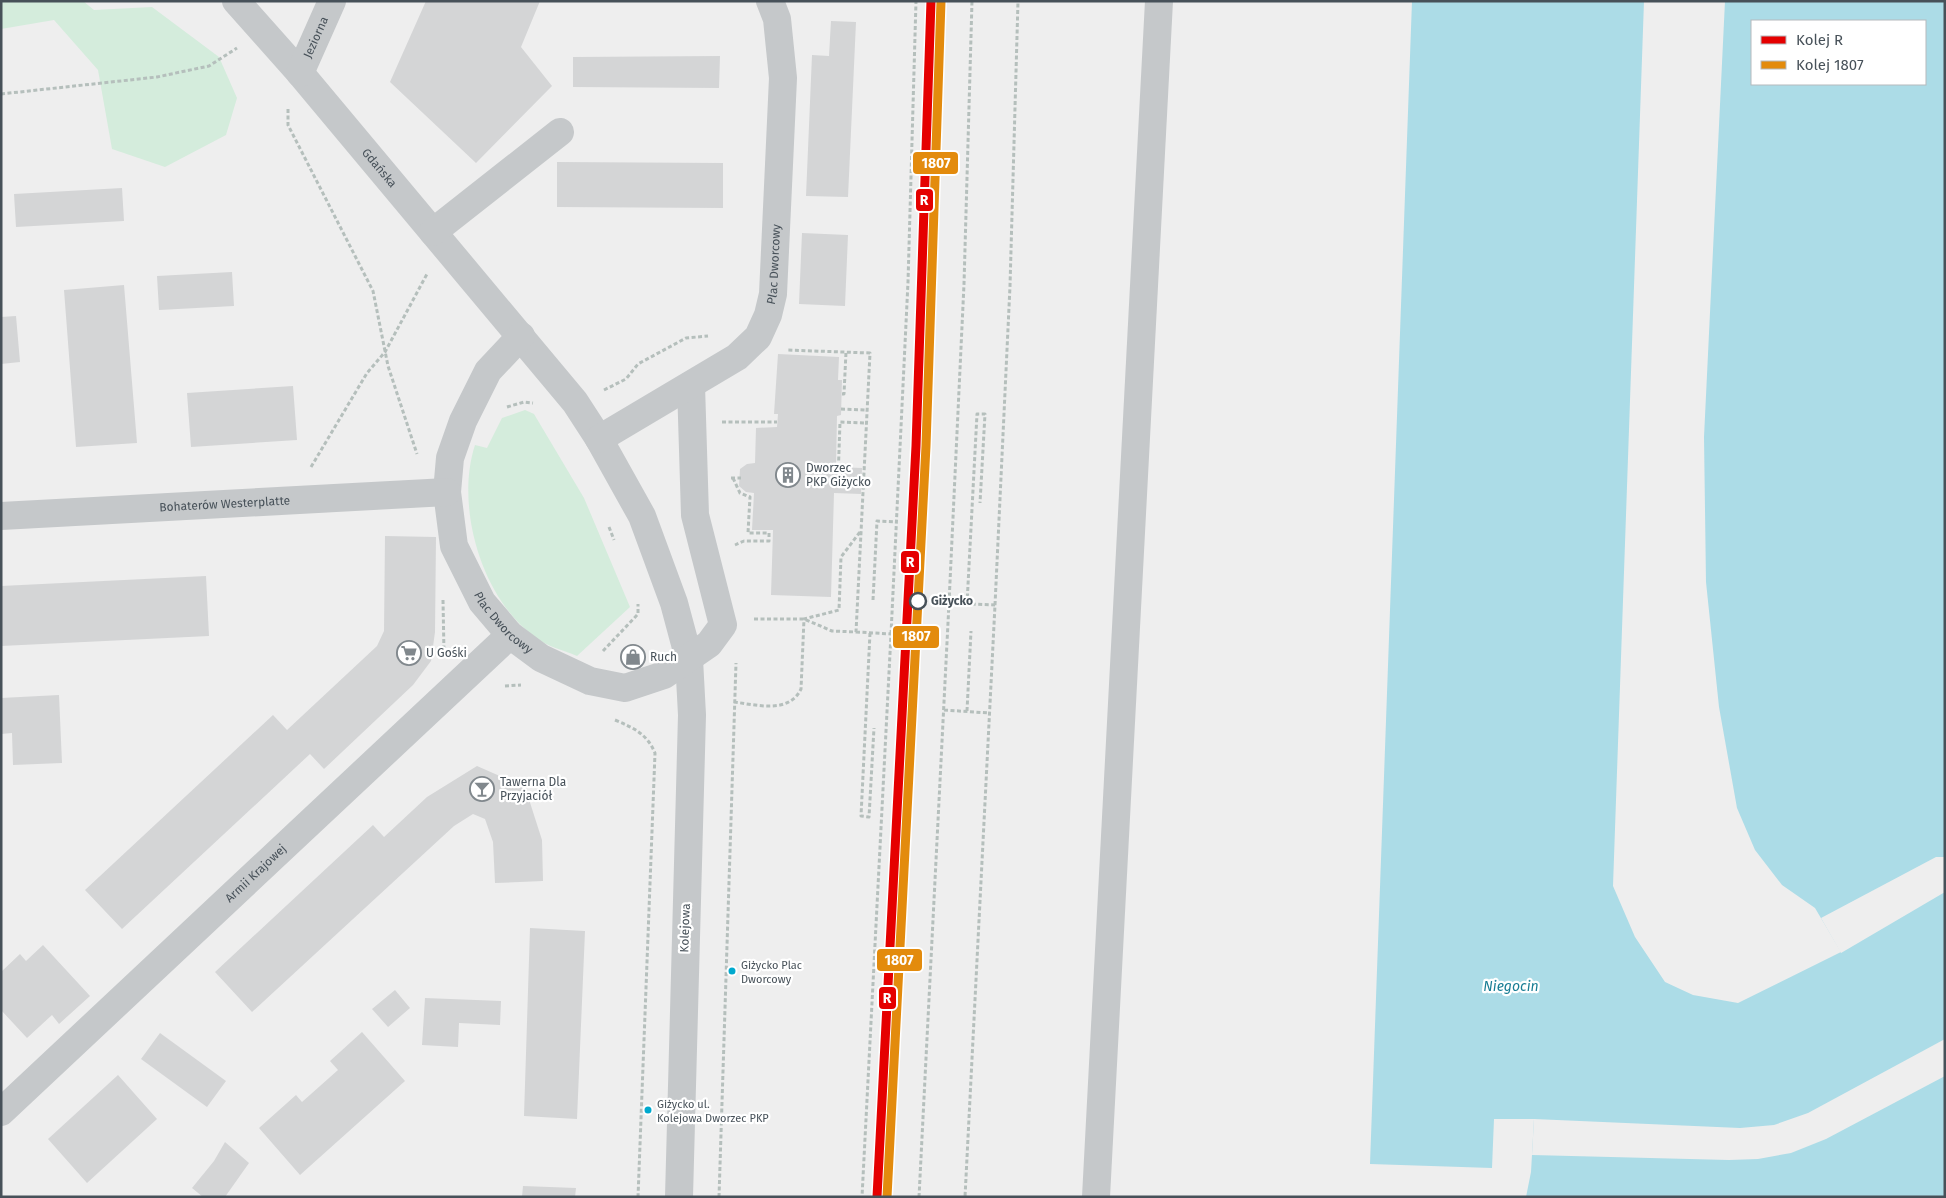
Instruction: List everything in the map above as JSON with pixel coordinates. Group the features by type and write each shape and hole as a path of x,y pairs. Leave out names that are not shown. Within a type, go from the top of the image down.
{"street":[{"name":"Gdańska","path":"236,1 300,73 521,336"},
{"name":"Jeziorna","path":"300,73 332,1"},
{"name":"Plac Dworcowy","path":"599,439 737,357 758,337 768,315 773,294 783,78 778,19 770,1"},
{"path":"1096,1197 1159,1"},
{"path":"433,232 560,132"},
{"name":"Plac Dworcowy","path":"521,336 488,371 463,421 450,458 447,492 454,546 482,602 510,634 541,658 590,681 625,688 664,675 709,644 723,625 695,515 690,385"},
{"path":"521,336 575,402 599,439 642,516 674,603 689,658"},
{"name":"Bohaterów Westerplatte","path":"1,516 447,492"},
{"name":"Armii Krajowej","path":"1,1112 510,634"},
{"name":"Kolejowa","path":"679,1197 692,715 689,658"}],"path":[{"path":"862,1197 908,282 916,1"},
{"path":"919,1197 964,275 972,1"},
{"path":"965,1197 1010,286 1018,1"},
{"path":"1,94 157,77 209,66 244,44"},
{"path":"289,101 288,125 373,291 385,352 419,459"},
{"path":"307,474 367,373 385,352 429,270"},
{"path":"598,388 604,390 626,379 638,364 686,338 704,335 715,338 725,344 737,357"},
{"path":"783,349 870,353 856,632"},
{"path":"842,394 844,394 846,352"},
{"path":"840,409 867,410"},
{"path":"967,604 977,414 985,414 980,503"},
{"path":"717,422 777,422"},
{"path":"863,481 836,480 840,422 866,423"},
{"path":"727,548 744,541 769,541 769,533 748,533 750,497 740,493 731,478 741,478"},
{"path":"873,600 877,521 896,522"},
{"path":"608,523 614,541"},
{"path":"749,619 804,619 839,610 841,557 861,531"},
{"path":"590,681 598,656 638,614 638,602"},
{"path":"949,603 995,605"},
{"path":"804,619 832,631 891,634"},
{"path":"734,702 780,706 790,703 797,697 801,689 804,619"},
{"path":"966,711 971,631"},
{"path":"870,633 861,816 868,817 874,728"},
{"path":"719,1197 737,654"},
{"path":"944,710 990,713"},
{"path":"609,718 633,727 649,740 655,753 638,1197"}],"green space":[{"path":"1,1 83,1 94,10 152,7 219,57 237,98 226,135 165,167 112,149 98,70 54,20 1,29"},
{"path":"525,410 534,414 584,498 630,607 577,656 539,640 516,620 500,599 487,575 477,549 471,522 468,495 470,469 475,445 487,448 502,418"}],"water":[{"name":"Niegocin","path":"1412,1 1644,1 1613,886 1635,937 1665,982 1693,995 1738,1003 1841,952 1815,908 1782,885 1755,850 1737,808 1719,707 1706,582 1704,437 1725,1 1945,1 1945,1197 1526,1197 1531,1172 1534,1119 1494,1119 1492,1168 1370,1164"}],"pier":[{"path":"1936,857 1945,857 1945,892 1841,953 1821,918"},
{"path":"1945,1039 1945,1076 1826,1139 1791,1153 1758,1159 1729,1160 1532,1155 1534,1119 1740,1128 1774,1125 1808,1113"}],"building":[{"path":"426,1 540,1 521,47 552,86 476,163 390,82"},
{"path":"831,21 856,22 848,197 806,196 812,55 829,56"},
{"path":"720,56 719,88 573,87 573,57"},
{"path":"557,162 723,163 723,208 557,207"},
{"path":"122,188 124,221 16,227 14,194"},
{"path":"802,233 848,235 845,306 799,304"},
{"path":"232,272 234,306 159,310 157,276"},
{"path":"124,285 137,443 76,447 64,290"},
{"path":"16,316 20,362 1,364 1,317"},
{"name":"Dworzec PKP Giżycko","path":"778,354 839,357 838,380 842,380 841,415 837,416 836,467 862,468 861,494 834,493 831,597 771,595 773,530 752,530 754,493 746,492 739,486 740,469 747,464 755,463 756,428 777,427 778,414 774,414"},
{"path":"293,386 297,440 191,447 187,393"},
{"path":"385,536 436,537 435,632 431,661 413,685 324,769 310,754 122,929 85,890 273,715 287,730 377,646 384,631"},
{"path":"206,576 209,636 1,646 1,586"},
{"name":"Ruch","path":"635,645 643,654 642,660 636,667 631,663 623,662 623,650 630,650"},
{"path":"59,695 62,763 13,765 12,733 1,734 1,698"},
{"path":"477,766 525,787 542,840 543,881 495,883 493,842 485,819 473,814 454,826 252,1012 215,972 373,825 384,837 427,797"},
{"path":"530,928 585,931 577,1119 524,1116"},
{"path":"43,945 90,996 59,1024 52,1015 27,1038 1,1010 1,972 20,954 26,961"},
{"path":"395,990 410,1008 388,1027 372,1009"},
{"path":"425,998 501,1001 500,1025 459,1023 458,1047 422,1045"},
{"path":"362,1032 405,1081 300,1175 259,1128 296,1095 302,1102 338,1070 330,1061"},
{"path":"160,1033 226,1081 207,1107 141,1059"},
{"path":"118,1075 157,1119 87,1183 48,1139"},
{"path":"225,1142 249,1163 225,1197 203,1197 192,1188 214,1161"},
{"path":"523,1186 576,1188 575,1197 522,1197"}],"rail line":[{"name":"R","path":"877,1197 916,446 931,1"},
{"name":"1807","path":"887,1197 926,446 941,1"}],"place":[{"name":"Dworzec PKP Giżycko","path":"788,475"},
{"name":"Giżycko","path":"918,601"},
{"name":"U Gośki","path":"409,653"},
{"name":"Ruch","path":"633,657"},
{"name":"Tawerna Dla Przyjaciół","path":"482,789"},
{"name":"Giżycko Plac Dworcowy","path":"732,971"},
{"name":"Giżycko ul. Kolejowa Dworzec PKP","path":"648,1110"}]}
